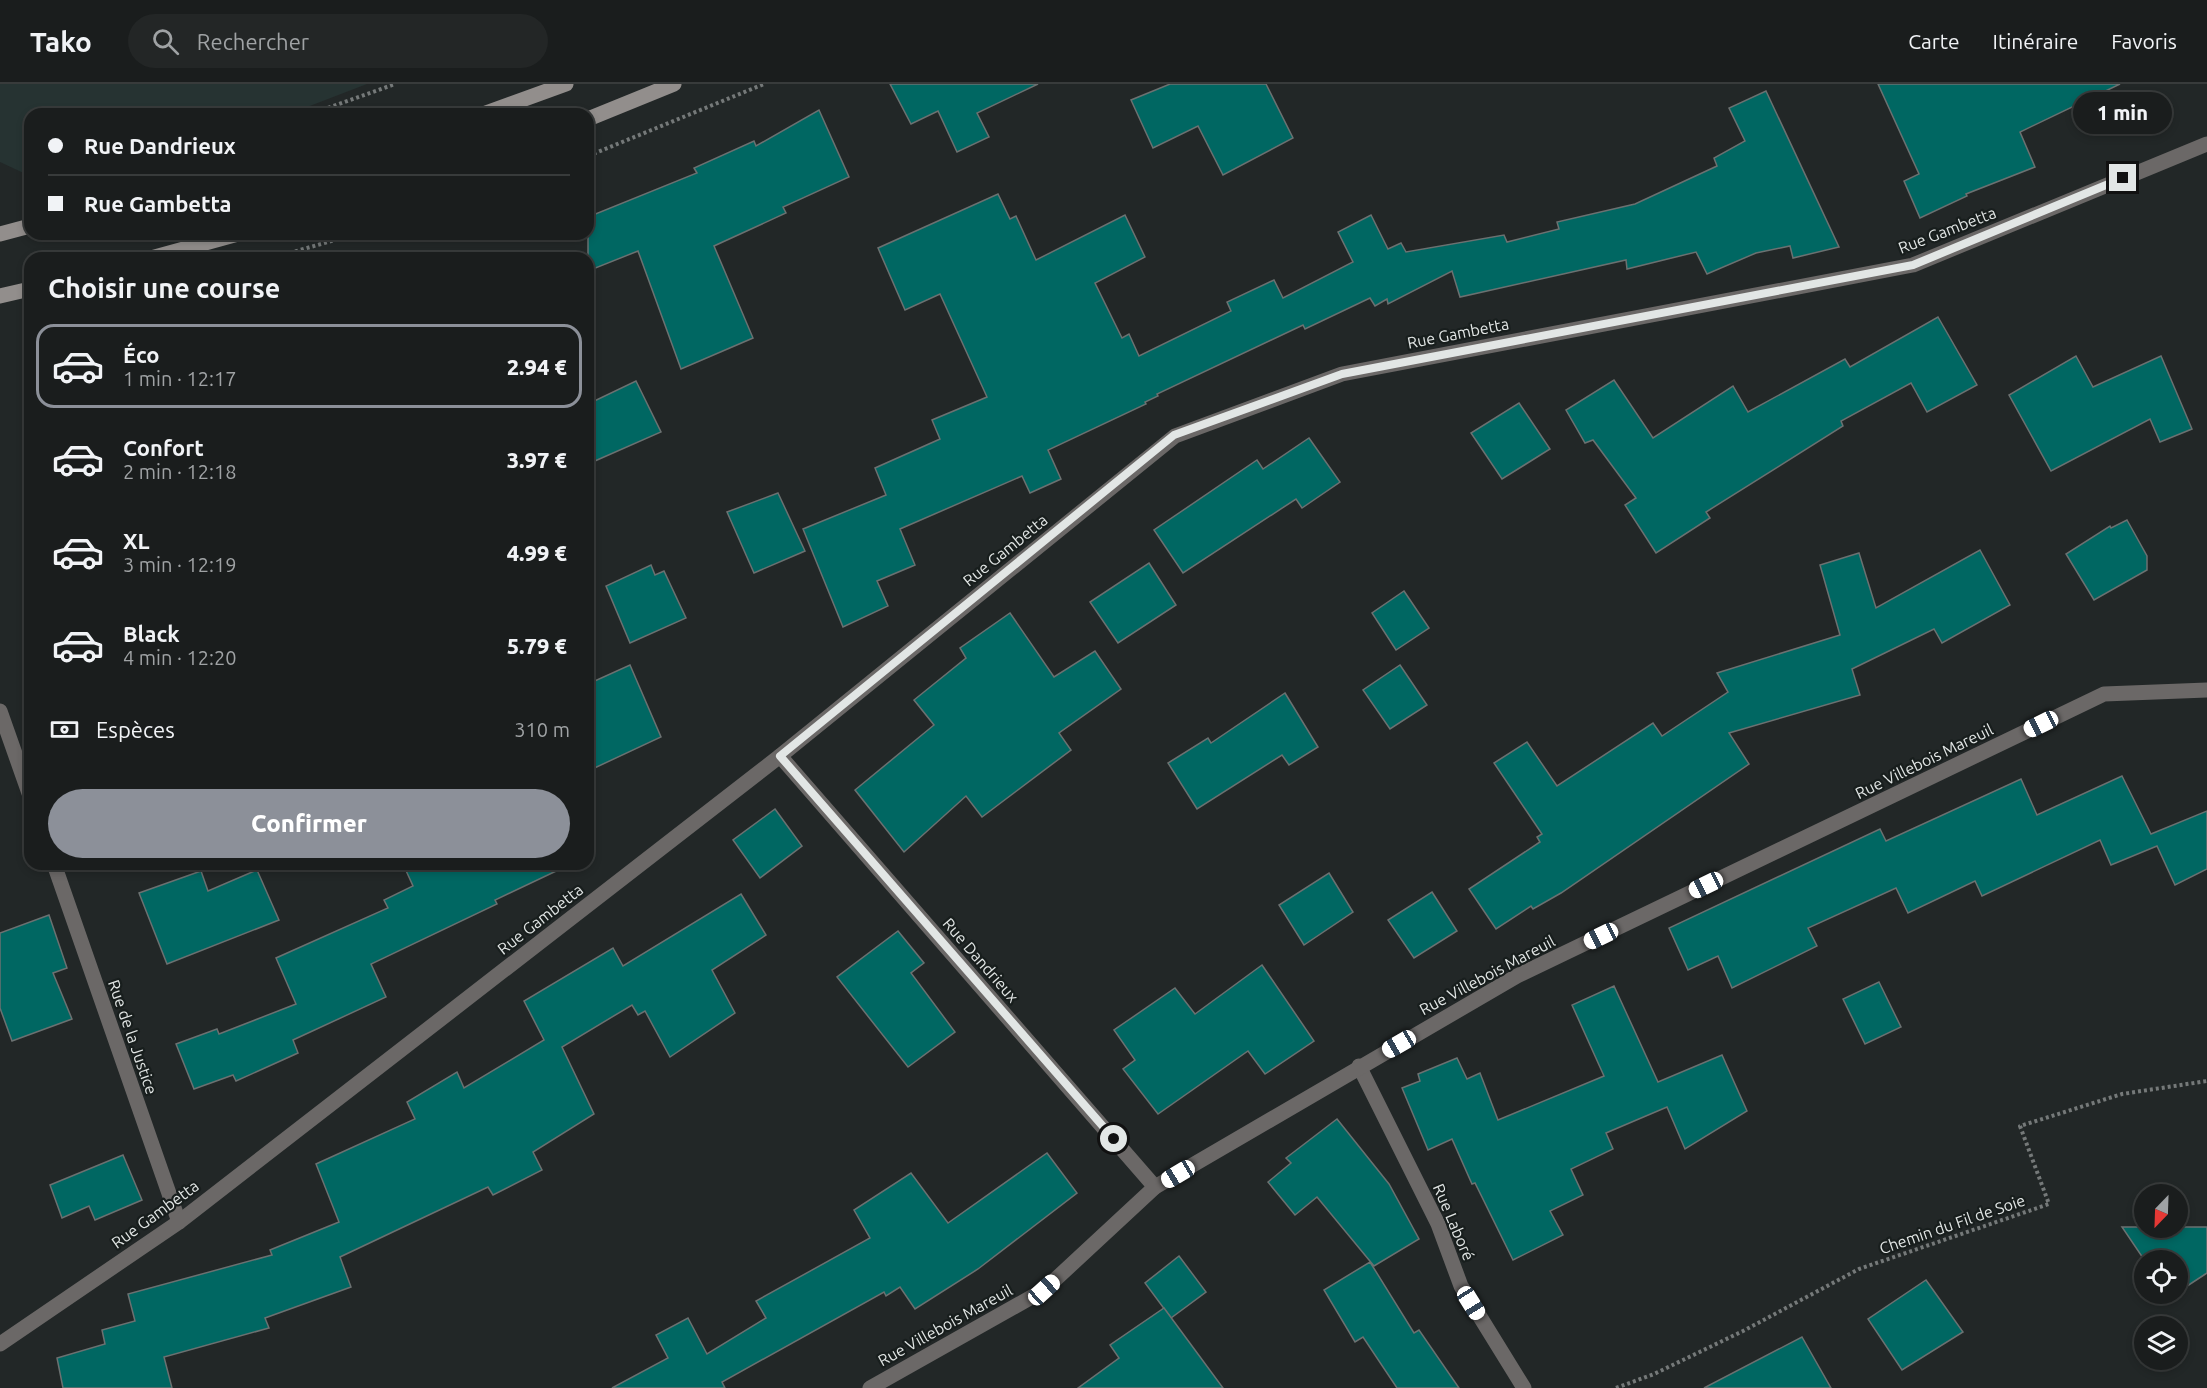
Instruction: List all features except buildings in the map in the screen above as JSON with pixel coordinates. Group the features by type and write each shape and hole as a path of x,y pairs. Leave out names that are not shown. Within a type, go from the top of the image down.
{"main road":[{"path":"500,108 566,84"},
{"path":"594,117 674,84"},
{"path":"0,234 24,228"},
{"path":"173,252 216,240"},
{"path":"0,296 24,290"}],"street":[{"name":"Rue Gambetta","path":"0,1344 179,1222 780,756 1174,435 1342,374 1913,265 2207,144"},
{"name":"Rue Villebois Mareuil","path":"870,1388 1044,1290 1155,1187 1359,1066 1517,976 2104,694 2207,690"},
{"path":"0,711 24,779"},
{"name":"Rue Dandrieux","path":"780,756 1155,1187"},
{"name":"Rue de la Justice","path":"56,870 179,1222"},
{"name":"Rue Laboré","path":"1359,1066 1374,1091 1438,1224 1461,1286 1524,1388"}],"path":[{"path":"328,108 395,84"},
{"path":"594,154 764,84"},
{"path":"293,252 335,240"},
{"name":"Chemin du Fil de Soie","path":"1616,1388 1654,1374 1743,1331 1859,1269 2049,1204 2020,1126 2122,1094 2207,1081"}],"shaded area":[{"path":"0,84 367,84 305,108 24,108 24,173 0,162"}],"route":[{"path":"1114,1139 809,792 780,756 1174,435 1342,374 1913,265 2123,178"}]}
